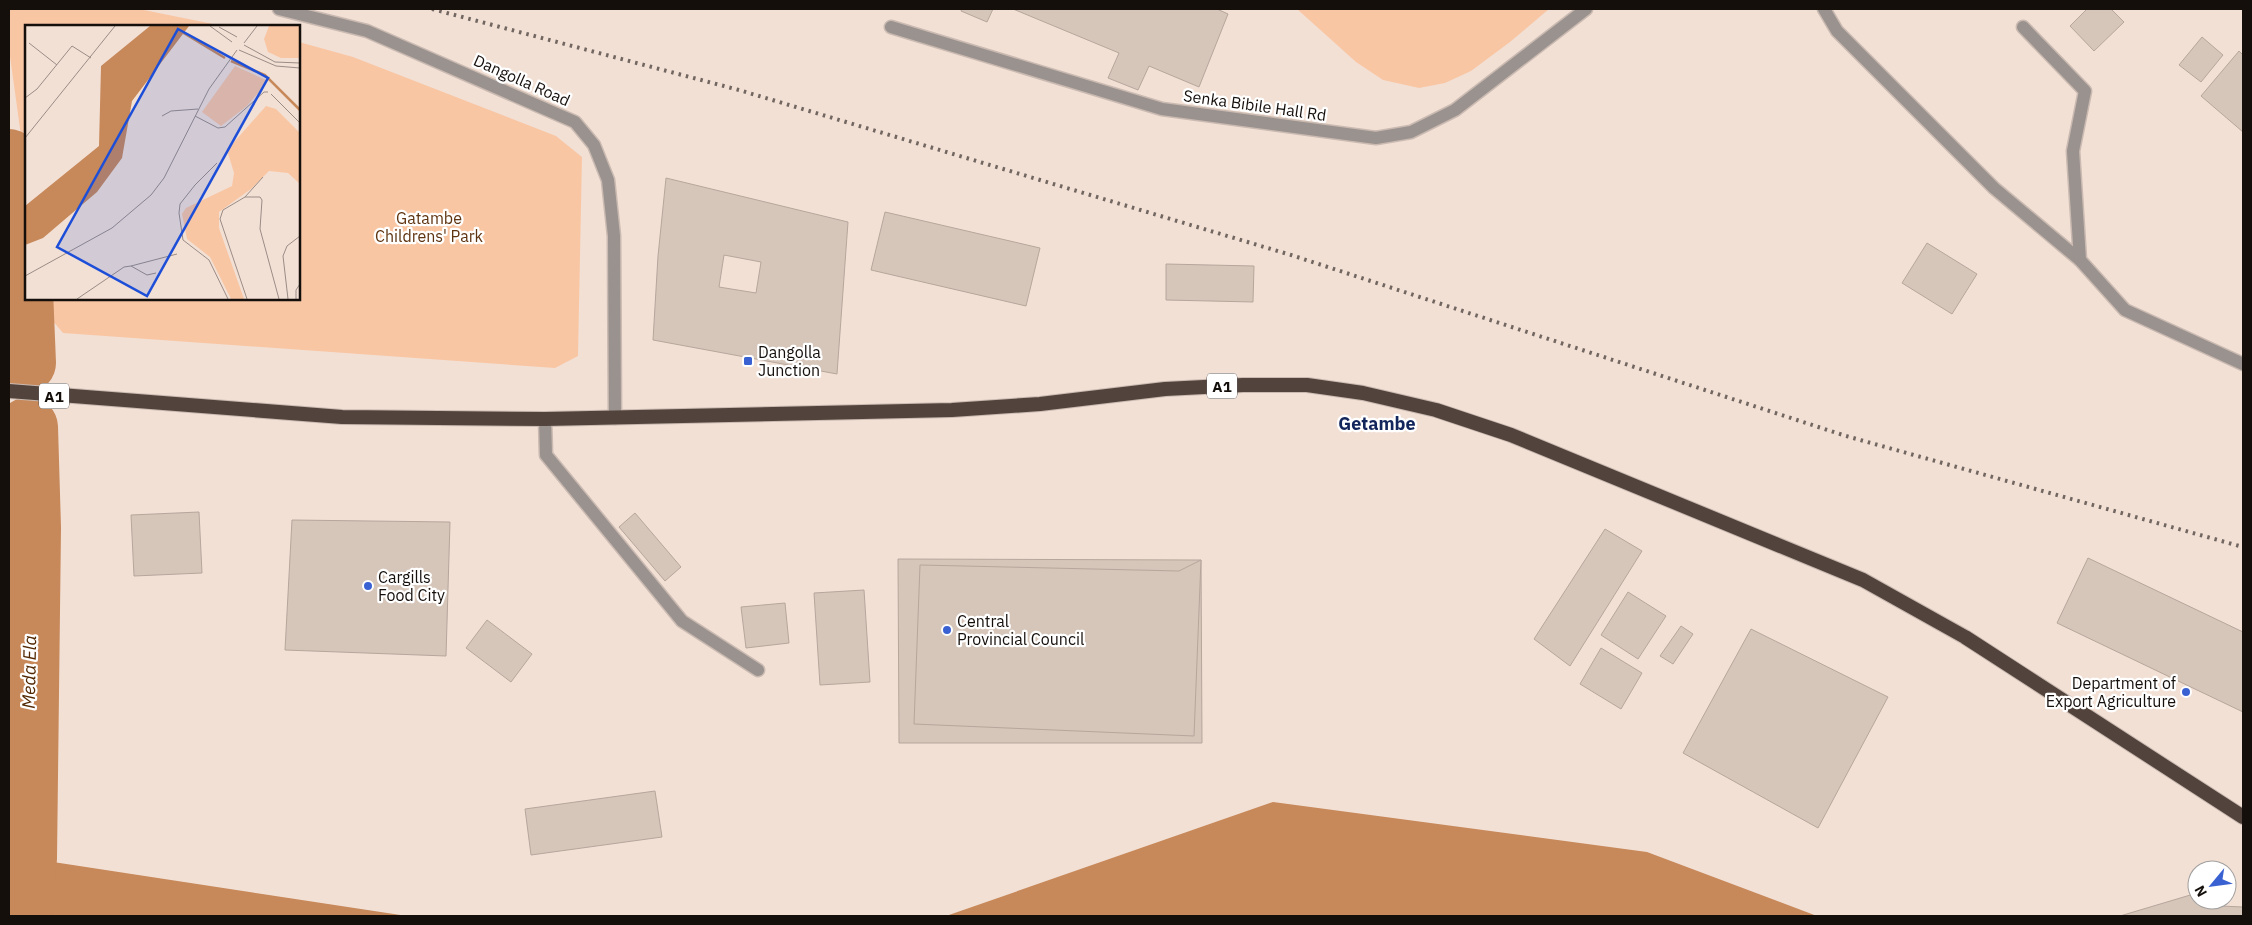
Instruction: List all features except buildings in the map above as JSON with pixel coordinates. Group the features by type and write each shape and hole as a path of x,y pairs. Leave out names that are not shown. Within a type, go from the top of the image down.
{"highway":[{"name":"A1","path":"9,392 342,417 545,419 952,410 1040,404 1164,389 1243,385 1307,385 1363,392 1418,406 1511,435 1863,580 1965,636 2243,817"}],"street":[{"name":"Dangolla Road","path":"279,9 367,31 575,122 594,145 608,180 614,236 615,418"},
{"name":"Senka Bibile Hall Rd","path":"891,27 1162,109 1376,138 1411,132 1455,110 1586,9"},
{"path":"1824,9 1837,31 1994,188 2080,260 2125,310 2243,364"},
{"path":"2023,28 2085,91 2073,151 2080,260"},
{"path":"545,419 546,454 682,621 758,670"}],"green space":[{"path":"9,9 139,9 218,25 25,25 25,165 9,49"},
{"path":"1297,9 1549,9 1510,42 1471,71 1445,83 1419,88 1383,80 1356,62"},
{"name":"Gatambe Childrens' Park","path":"300,42 353,57 556,136 582,157 578,356 555,368 63,333 46,313 44,300 300,300"}],"shaded area":[{"path":"1273,802 1647,852 1817,916 946,916"},
{"path":"9,858 27,858 407,916 9,916"}],"waterway":[{"name":"Meda Ela","path":"9,159 20,218 26,363"},
{"name":"Meda Ela","path":"21,916 27,858 31,528 28,427"}],"railway":[{"path":"432,9 739,90 1291,255 1846,436 2243,547"}],"place":[{"name":"Dangolla Junction","path":"748,361"},
{"name":"Cargills Food City","path":"368,586"},
{"name":"Central Provincial Council","path":"947,630"},
{"name":"Department of Export Agriculture","path":"2186,692"}],"district":[{"name":"Getambe","path":"1377,423"}]}
